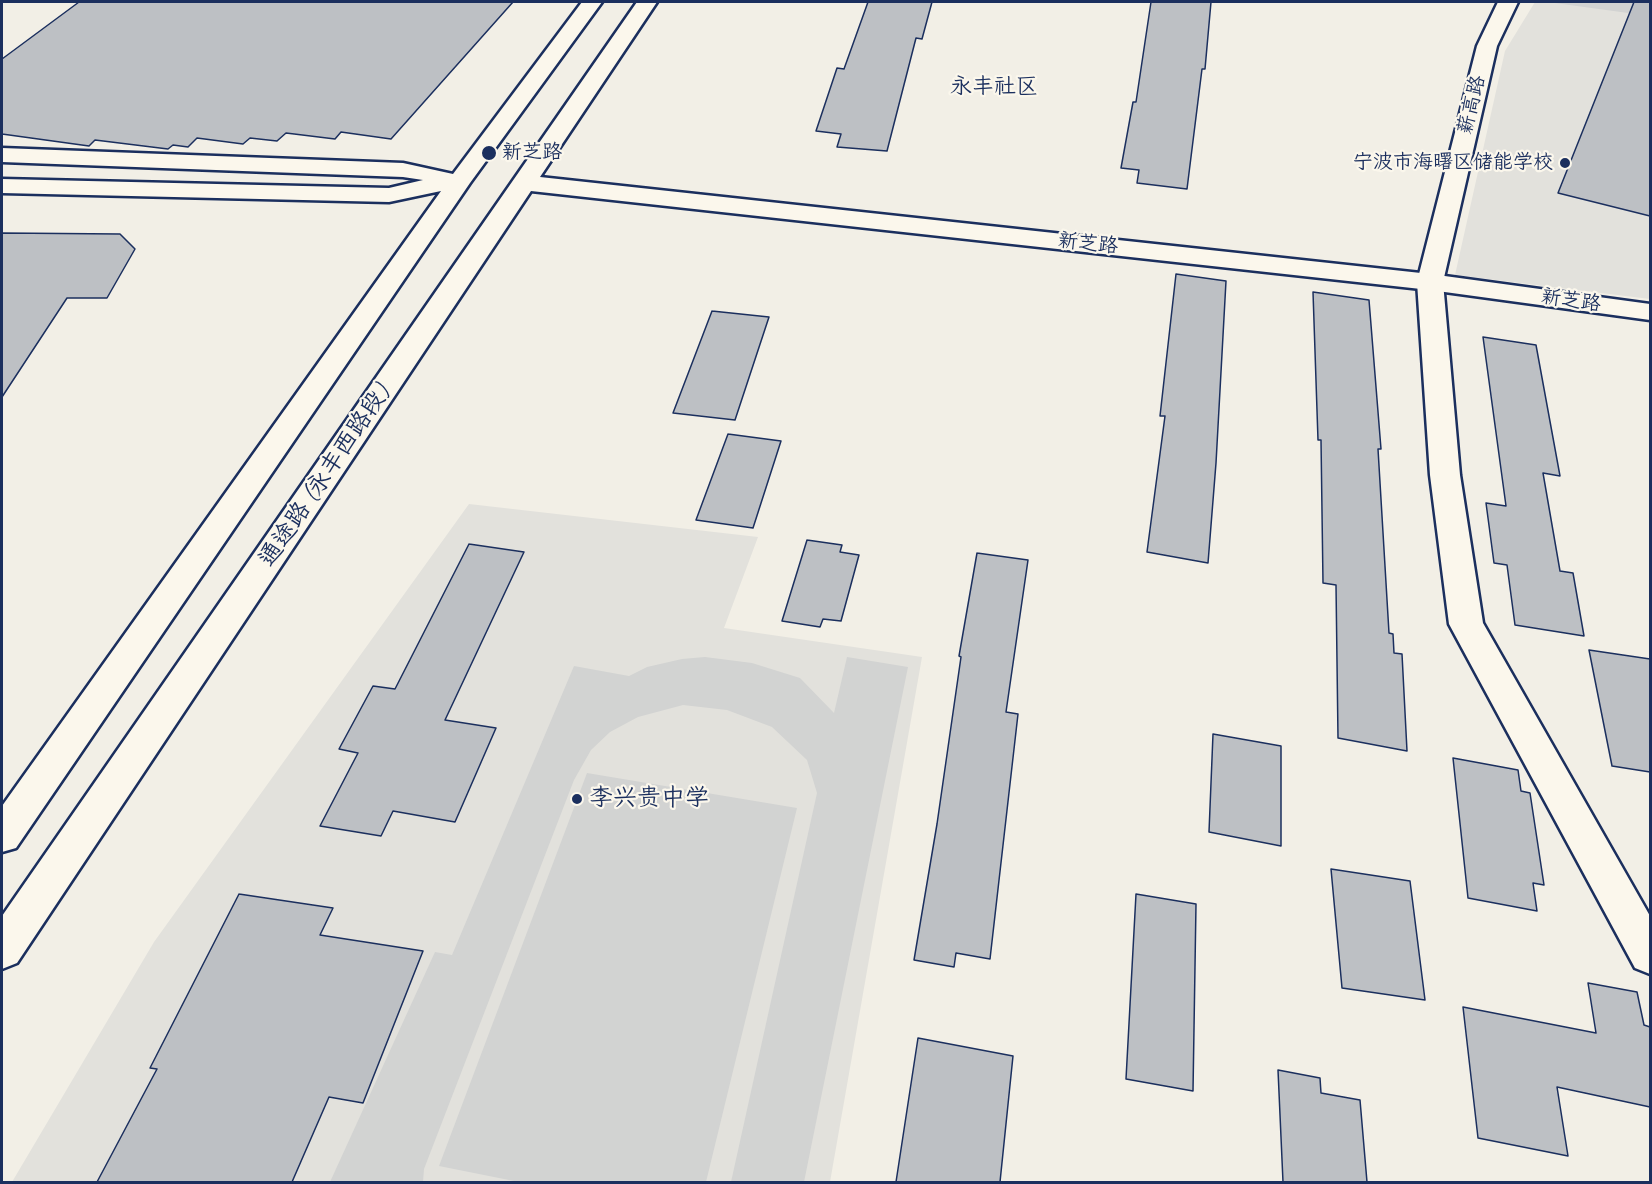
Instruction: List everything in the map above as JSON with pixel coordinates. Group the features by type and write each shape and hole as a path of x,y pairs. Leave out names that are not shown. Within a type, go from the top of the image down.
{"main road":[{"path":"2,836 461,179 592,2"},
{"name":"通途路 (永丰西路段)","path":"2,950 647,2"},
{"name":"薪高路","path":"1508,2 1486,46 1430,282 1445,475 1466,624 1575,815 1650,956"},
{"path":"2,155 403,170 461,179"},
{"path":"2,186 390,195 461,179"},
{"name":"新芝路","path":"525,183 1430,282 1650,312"}],"shaded area":[{"name":"宁波市海曙区储能学校","path":"1535,2 1650,2 1650,299 1455,275 1505,51"},
{"path":"1650,2 1650,16 1555,3"},
{"name":"李兴贵中学","path":"469,504 758,537 724,628 922,657 830,1182 12,1182 154,942"},
{"path":"705,657 752,663 800,678 834,713 847,657 908,667 804,1182 731,1182 817,793 807,760 772,727 727,710 683,705 638,717 610,732 591,750 574,780 424,1169 423,1182 330,1182 435,952 452,955 574,666 629,676 647,667 682,659"},
{"path":"587,773 797,808 706,1182 519,1182 439,1166"}],"building":[{"path":"79,2 513,2 391,139 341,132 335,139 286,133 277,141 250,138 243,144 197,138 188,147 173,145 168,149 95,140 89,146 2,134 2,59"},
{"path":"868,2 932,2 922,39 916,38 887,151 837,147 841,134 816,131 837,68 844,69"},
{"path":"1151,2 1211,2 1205,69 1202,69 1187,189 1137,183 1139,170 1121,168 1133,102 1136,102"},
{"path":"1634,2 1650,2 1650,216 1558,193"},
{"path":"2,233 120,234 135,249 107,298 67,298 2,397"},
{"path":"1176,274 1226,281 1208,563 1147,552 1165,416 1160,416"},
{"path":"1313,292 1369,300 1381,449 1378,449 1389,633 1393,634 1394,653 1402,654 1407,751 1338,738 1336,585 1323,583 1321,440 1318,440"},
{"path":"712,311 769,317 735,420 673,413"},
{"path":"1483,337 1536,345 1560,476 1543,473 1560,571 1573,573 1584,636 1515,625 1507,565 1494,563 1486,503 1506,506"},
{"path":"728,434 781,441 753,528 696,520"},
{"path":"807,540 842,545 840,552 859,555 841,621 823,619 820,627 782,621"},
{"path":"469,544 524,552 445,720 496,728 455,822 393,811 381,836 320,826 358,753 339,749 373,686 395,689"},
{"path":"977,553 1028,560 1006,712 1018,714 990,959 956,953 954,967 914,960 937,824 961,657 959,656"},
{"path":"1589,650 1650,659 1650,772 1612,766"},
{"path":"1213,734 1281,746 1281,846 1209,832"},
{"path":"1453,758 1518,770 1521,791 1530,793 1544,885 1533,883 1537,911 1468,898"},
{"path":"1331,869 1410,881 1425,1000 1342,988"},
{"path":"239,894 333,908 320,935 423,951 363,1103 329,1097 292,1182 97,1182 157,1069 150,1068"},
{"path":"1136,894 1196,904 1193,1091 1126,1079"},
{"path":"1588,983 1637,992 1644,1025 1650,1027 1650,1107 1557,1087 1568,1156 1478,1138 1463,1007 1596,1033"},
{"path":"918,1038 1013,1056 1000,1182 896,1182"},
{"path":"1278,1070 1320,1078 1321,1093 1360,1100 1367,1182 1283,1182"}],"place":[{"name":"新芝路","path":"489,153"},
{"name":"宁波市海曙区储能学校","path":"1565,163"},
{"name":"李兴贵中学","path":"577,799"}],"district":[{"name":"永丰社区","path":"994,87"}]}
